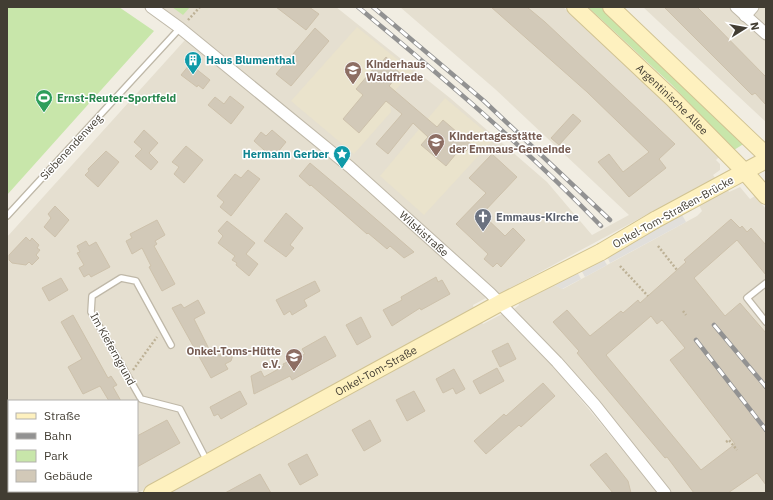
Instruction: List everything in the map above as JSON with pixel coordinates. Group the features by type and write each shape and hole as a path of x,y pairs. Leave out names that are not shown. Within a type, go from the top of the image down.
{"main road":[{"name":"Argentinische Allee","path":"575,7 625,52 745,172 766,196"},
{"path":"611,7 766,155"},
{"path":"745,172 766,160"},
{"name":"Onkel-Tom-Straßen-Brücke","path":"601,252 655,220 745,172"},
{"name":"Onkel-Tom-Straße","path":"152,493 500,303 601,252"}],"street":[{"name":"Wilskistraße","path":"151,7 180,28 350,168 500,303 595,405 665,493"},
{"path":"736,7 749,11 766,34"}],"lane":[{"name":"Siebenendenweg","path":"7,216 180,28"},
{"name":"Im Kieferngrund","path":"172,345 136,281 121,278 92,296 91,312 141,399 180,409 208,463"},
{"path":"766,283 747,298 766,322"}],"path":[{"path":"180,28 200,7"},
{"path":"658,246 677,270"},
{"path":"620,266 648,296"},
{"path":"683,311 686,315"},
{"path":"128,378 138,361 150,349 163,328"},
{"path":"726,442 729,440 737,450"}],"shaded area":[{"path":"160,7 336,7 450,98 547,182 592,235 629,215 495,89 400,7 563,7 629,67 719,157 716,160 720,164 720,170 713,175 715,178 499,294"},
{"path":"643,7 766,7 766,122"},
{"name":"Kinderhaus Waldfriede","path":"357,27 412,71 389,98 391,112 354,154 291,101"},
{"path":"185,40 316,145 420,236 486,298 473,305 474,309 138,493 7,493 7,237"},
{"name":"Kindertagesstätte der Emmaus-Gemeinde","path":"445,98 494,139 424,215 380,176"},
{"path":"740,187 750,199 755,196 766,209 766,493 670,493 514,309 519,305 518,302 552,284 563,289 697,216 702,211 699,205 727,188 729,192"},
{"path":"681,213 686,222 610,263 606,254"},
{"path":"602,256 607,265 585,277 580,268"},
{"path":"576,270 581,279 562,289 552,284"},
{"path":"502,314 558,372 658,493 165,493 481,321 483,324"}],"green space":[{"name":"Ernst-Reuter-Sportfeld","path":"7,7 119,7 154,31 7,195"},
{"path":"172,7 190,7 183,15"},
{"path":"588,7 601,7 745,143 734,150 672,85"}],"building":[{"path":"276,7 309,7 319,14 306,30"},
{"path":"491,7 527,7 545,22 675,144 659,159 666,168 629,197 598,162 609,154 623,172 649,152 587,92"},
{"path":"664,7 697,7 766,77 766,105 755,93 752,95"},
{"path":"315,28 329,41 291,86 276,74"},
{"path":"386,57 394,64 392,66 400,73 389,86 437,127 443,120 472,145 464,153 460,149 446,166 421,145 428,137 413,123 388,154 376,144 402,114 386,101 359,133 343,119 363,95 356,89 381,60 382,62"},
{"name":"Haus Blumenthal","path":"190,64 210,80 203,89 198,85 197,87 181,75"},
{"path":"230,96 244,107 231,124 208,105 215,97 224,104"},
{"path":"573,114 581,121 559,145 551,138"},
{"path":"144,130 158,143 149,153 158,162 151,170 135,156 142,149 134,142"},
{"path":"272,130 286,142 273,158 254,141 261,132 266,136"},
{"path":"186,146 203,160 184,183 174,174 179,167 172,162"},
{"path":"106,151 119,162 98,187 85,175 89,171 88,169"},
{"name":"Emmaus-Kirche","path":"492,154 517,177 482,214 505,236 513,228 525,240 501,267 497,263 493,267 484,259 488,254 456,224 486,193 469,178"},
{"path":"310,163 414,252 404,258 390,246 387,249 368,233 367,234 311,185 310,186 299,176"},
{"path":"248,170 260,179 231,216 220,207 224,202 217,196 235,174 241,178"},
{"path":"55,206 69,220 55,237 44,227 51,218 48,214"},
{"path":"286,213 303,228 290,245 294,248 286,257 264,241"},
{"path":"731,219 740,228 742,226 747,232 751,228 766,245 766,275 737,240 694,278 725,316 740,303 766,333 766,485 757,473 728,493 694,493 667,457 665,458 577,353 579,351 553,322 567,310 590,336 621,311 623,313 638,300 640,303 686,262 684,260","holes":["651,316 657,324 662,320 685,348 670,360 735,444 701,470 606,355"]},
{"path":"157,220 165,235 155,241 157,244 154,246 175,284 162,291 149,267 151,266 142,248 132,254 126,241 132,238 130,234"},
{"path":"227,221 255,243 246,254 258,264 249,276 236,265 237,263 232,260 235,256 218,243 223,236 218,231"},
{"path":"26,237 30,241 32,238 39,245 37,248 40,250 36,255 39,258 32,265 29,262 26,265 12,263 9,260 9,255"},
{"path":"86,241 89,246 96,242 110,267 91,277 89,274 84,277 79,268 84,265 77,253 80,252 77,246"},
{"path":"436,277 438,282 442,280 450,294 421,310 420,308 392,326 383,310 402,300 401,297"},
{"path":"61,278 68,290 49,301 42,288"},
{"path":"315,281 320,291 304,300 307,306 292,315 290,311 284,315 276,300"},
{"path":"198,300 205,313 194,319 211,353 217,349 220,354 225,351 233,355 231,361 225,364 228,369 211,378 172,308 181,304 184,308"},
{"path":"73,315 108,378 111,376 117,385 113,387 120,400 108,400 100,386 83,394 68,367 82,359 61,322"},
{"path":"361,317 371,337 357,345 346,325"},
{"path":"325,336 336,356 292,380 290,376 254,394 251,376 261,371 264,377 284,366 283,364 305,354 302,349"},
{"path":"508,343 516,359 500,367 492,351"},
{"path":"497,368 504,381 480,394 473,381"},
{"path":"454,369 465,389 456,394 453,388 443,393 436,379"},
{"path":"543,383 555,396 521,427 519,425 486,454 474,441 504,414 506,416"},
{"path":"240,391 247,404 221,419 218,414 214,416 210,407"},
{"path":"414,391 425,411 407,421 396,400"},
{"path":"167,420 180,443 138,466 138,435"},
{"path":"370,420 381,441 364,451 352,430"},
{"path":"606,453 628,481 631,493 613,493 590,465"},
{"path":"307,454 318,475 300,485 288,464"},
{"path":"260,474 271,493 225,493"}],"railway":[{"path":"358,7 452,86 513,140 601,226"},
{"path":"373,7 484,101 610,220"},
{"path":"714,325 766,387"},
{"path":"696,340 766,430"}],"place":[{"name":"Haus Blumenthal","path":"193,75"},
{"name":"Kinderhaus Waldfriede","path":"353,85"},
{"name":"Ernst-Reuter-Sportfeld","path":"44,113"},
{"name":"Kindertagesstätte der Emmaus-Gemeinde","path":"436,157"},
{"name":"Hermann Gerber","path":"342,169"},
{"name":"Emmaus-Kirche","path":"483,232"},
{"name":"Onkel-Toms-Hütte e.V.","path":"294,372"}]}
